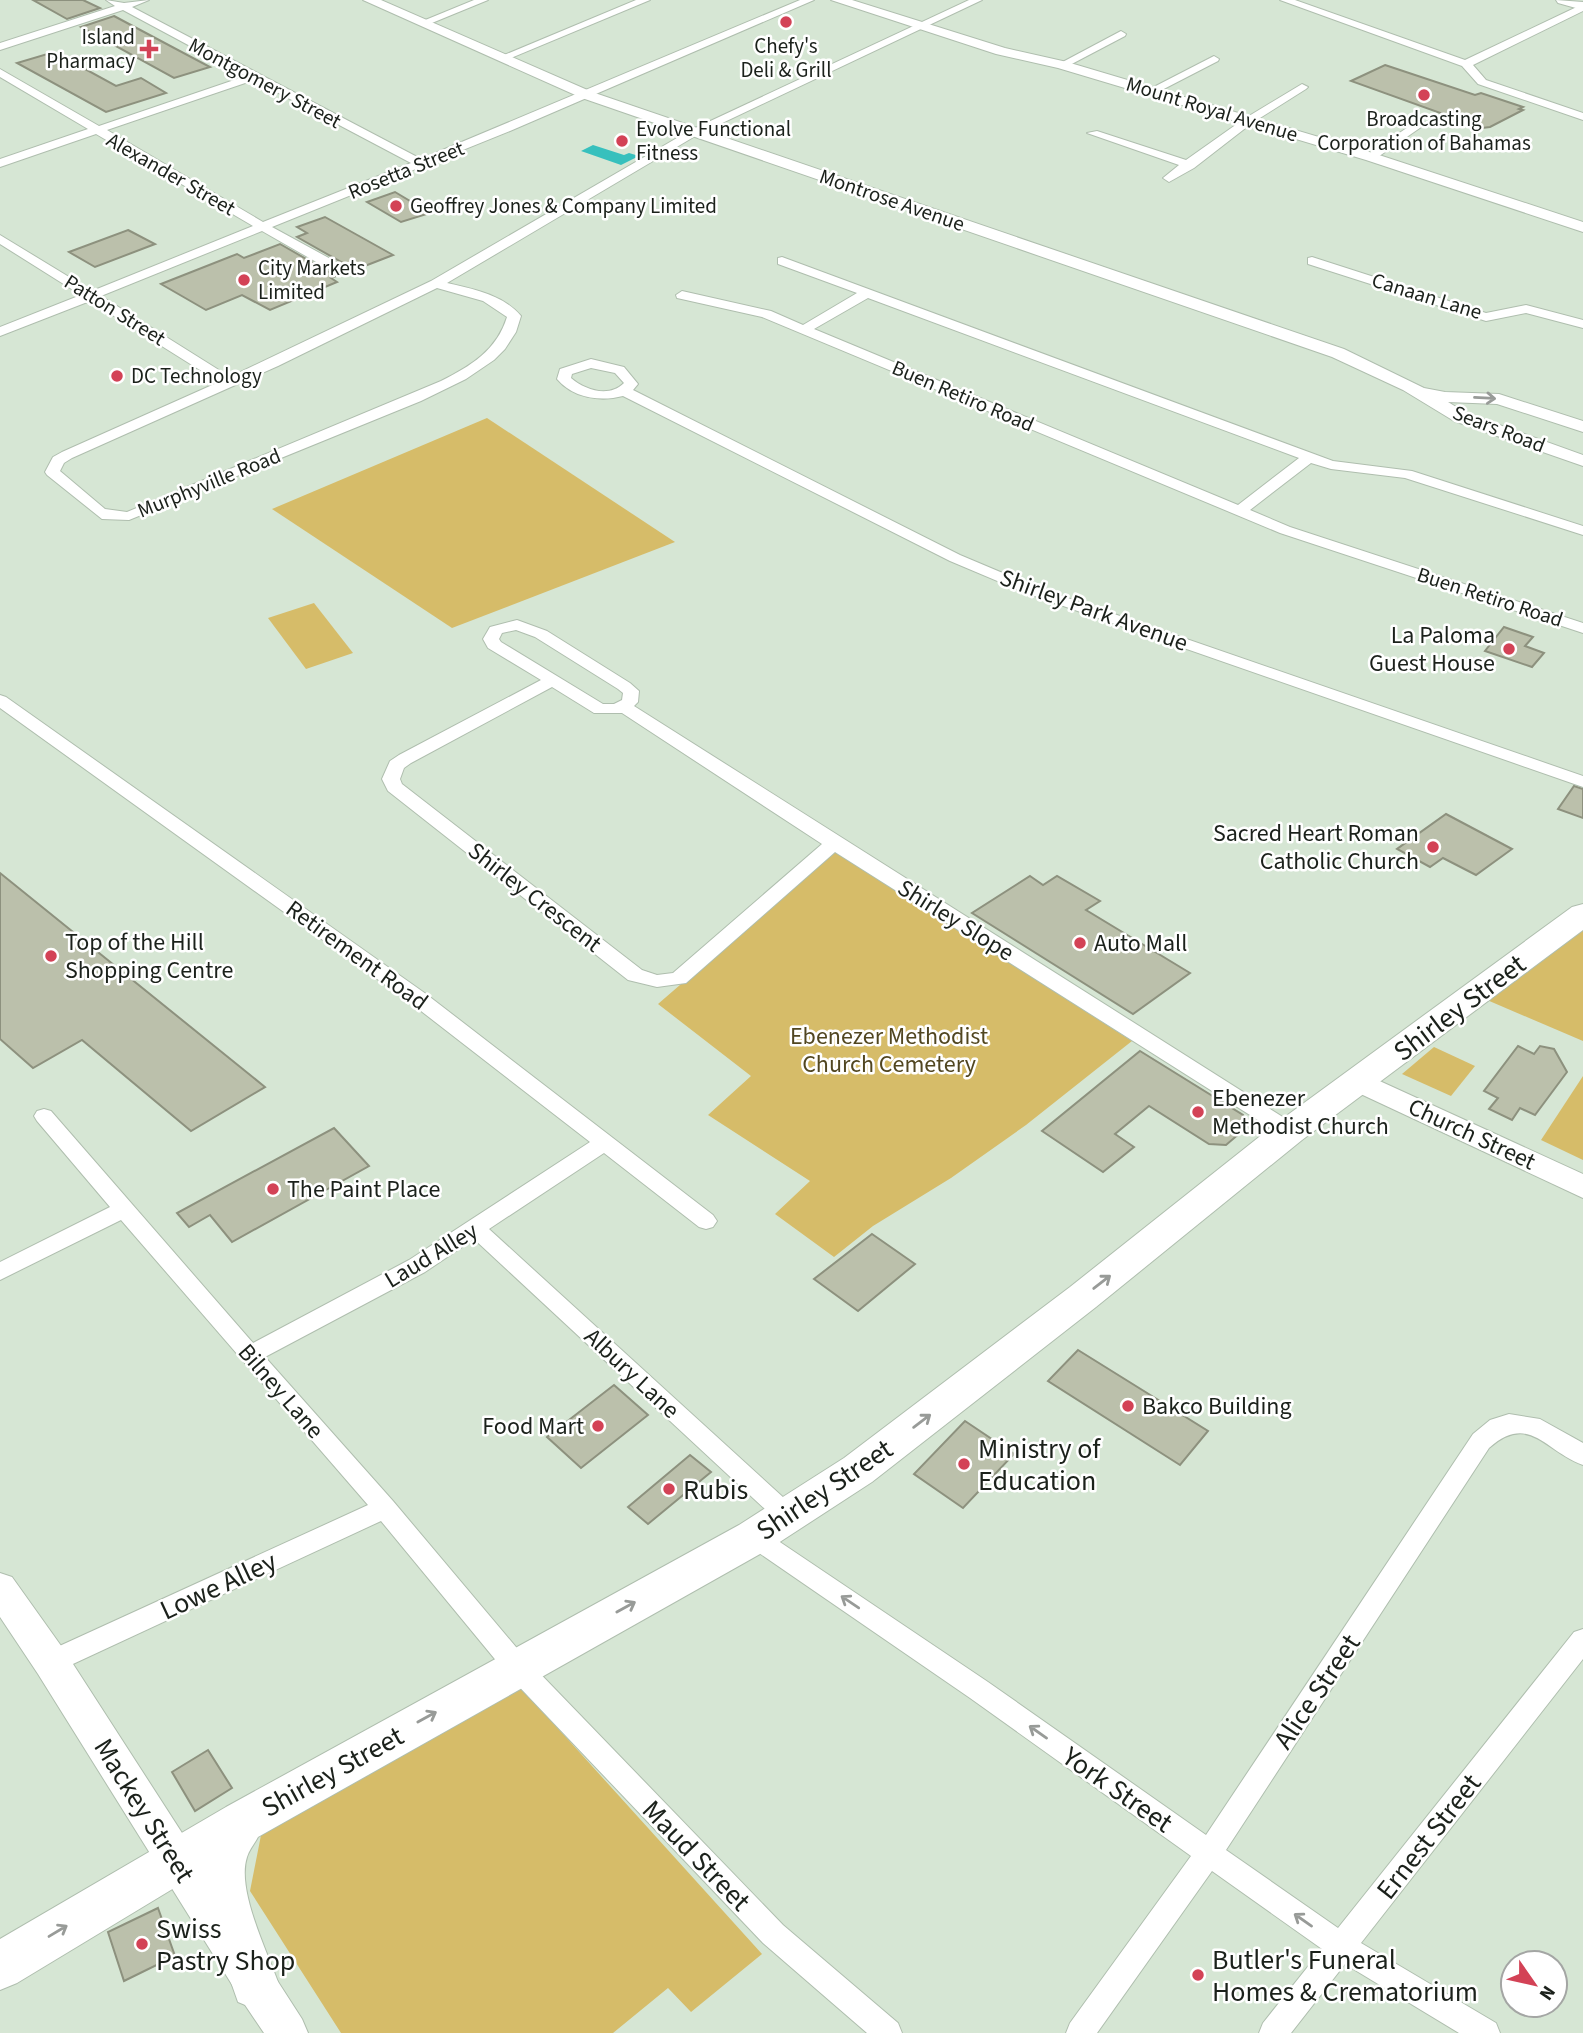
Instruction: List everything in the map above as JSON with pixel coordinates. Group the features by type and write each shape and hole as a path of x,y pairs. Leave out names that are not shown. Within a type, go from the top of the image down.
{"highway":[{"name":"Shirley Street","path":"0,1966 242,1822 754,1537 858,1470 1042,1329 1290,1131 1360,1082 1583,914"},
{"path":"242,1822 224,1855 222,1874 255,1985"}],"main road":[{"name":"Church Street","path":"1360,1082 1583,1187"},
{"name":"Mackey Street","path":"0,1588 51,1662 288,2033"}],"street":[{"name":"Montgomery Street","path":"111,0 421,164"},
{"path":"0,47 144,0"},
{"name":"Montrose Avenue","path":"370,0 587,95 1316,345 1374,368 1418,391"},
{"path":"423,23 483,0"},
{"path":"502,58 645,0"},
{"name":"Rosetta Street","path":"0,331 421,164 808,0"},
{"name":"Mount Royal Avenue","path":"838,0 1000,51 1062,65 1371,157 1583,228"},
{"name":"Murphyville Road","path":"436,284 494,300 514,316 512,327 501,346 488,359 416,398 129,516 118,517 100,512 52,472 58,460 436,284 693,133 977,0"},
{"path":"1285,0 1466,64 1482,82 1583,117"},
{"path":"1563,0 1583,7"},
{"path":"1466,64 1583,7"},
{"path":"1062,65 1121,34"},
{"path":"1152,91 1214,59"},
{"name":"Alexander Street","path":"0,72 262,227 345,272"},
{"path":"0,163 252,76"},
{"path":"1169,178 1302,86"},
{"path":"1371,157 1421,123"},
{"path":"1093,133 1190,165"},
{"name":"Patton Street","path":"0,239 229,382"},
{"path":"782,261 1331,465 1407,474 1583,531"},
{"name":"Canaan Lane","path":"1312,261 1486,317 1526,309 1583,324"},
{"path":"804,330 867,293"},
{"name":"Buen Retiro Road","path":"682,295 766,314 1286,530 1583,628"},
{"name":"Shirley Park Avenue","path":"624,391 955,558 1031,590 1583,782"},
{"path":"1418,391 1445,397 1499,399 1583,427"},
{"name":"Sears Road","path":"1418,391 1460,417 1583,461"},
{"path":"1240,511 1309,457"},
{"name":"Shirley Slope","path":"517,625 541,634 631,691 630,702 624,707 600,709 494,645 492,635 502,627 517,625"},
{"name":"Shirley Crescent","path":"551,681 405,759 396,765 391,779 394,787 635,975 649,981 664,982 679,978 834,843"},
{"name":"Retirement Road","path":"0,700 419,999 706,1221"},
{"name":"Shirley Slope","path":"624,707 1290,1131"},
{"name":"Bilney Lane","path":"44,1116 385,1508 517,1667"},
{"name":"Laud Alley","path":"250,1355 417,1266 605,1142"},
{"path":"0,1272 124,1209"},
{"name":"Albury Lane","path":"476,1229 788,1516"},
{"name":"Alice Street","path":"1080,2033 1209,1853 1481,1441 1498,1427 1520,1423 1540,1429 1583,1455"},
{"name":"Lowe Alley","path":"51,1662 385,1508"},
{"name":"York Street","path":"754,1537 979,1690 1340,1946 1486,2033"},
{"name":"Ernest Street","path":"1273,2033 1583,1640"},
{"name":"Maud Street","path":"517,1667 773,1934 888,2033"}],"green space":[{"path":"487,418 675,542 452,628 272,509"},
{"path":"314,603 353,653 306,669 268,618"},
{"name":"Ebenezer Methodist Church Cemetery","path":"835,851 1132,1041 1026,1125 951,1178 873,1226 834,1257 775,1214 810,1181 708,1115 751,1076 658,1004"},
{"path":"1583,927 1583,1041 1487,1000"},
{"path":"1434,1047 1475,1066 1451,1096 1402,1074"},
{"path":"1583,1076 1583,1160 1541,1140"},
{"path":"516,1682 762,1954 691,2012 668,1988 613,2033 341,2033 250,1891 263,1825"}],"water":[{"path":"593,145 624,155 629,153 639,156 621,165 581,151"}],"building":[{"path":"33,0 83,0 100,8 67,19"},
{"path":"114,16 210,67 174,78 81,27"},
{"path":"54,52 116,86 141,78 166,93 106,112 17,63"},
{"name":"Broadcasting Corporation of Bahamas","path":"1385,65 1475,95 1481,93 1523,107 1519,109 1523,110 1490,127 1482,128 1351,81"},
{"name":"Geoffrey Jones & Company Limited","path":"395,192 430,213 401,222 367,202"},
{"path":"325,217 393,255 352,271 350,267 297,237 307,233 297,227"},
{"path":"128,230 155,244 95,267 69,252"},
{"name":"City Markets Limited","path":"280,244 336,276 331,278 337,282 270,310 242,295 206,310 161,284 237,254 244,258"},
{"name":"La Paloma Guest House","path":"1504,627 1533,637 1525,646 1544,653 1532,667 1485,651"},
{"path":"1574,786 1583,789 1583,818 1558,809"},
{"name":"Sacred Heart Roman Catholic Church","path":"1446,814 1512,849 1476,875 1443,858 1430,867 1397,849"},
{"name":"Top of the Hill Shopping Centre","path":"0,873 265,1087 191,1131 82,1040 33,1068 0,1039"},
{"name":"Auto Mall","path":"1030,876 1043,885 1057,876 1100,901 1086,910 1190,973 1133,1014 972,913"},
{"path":"1518,1046 1534,1054 1540,1046 1554,1049 1567,1072 1535,1115 1520,1108 1512,1120 1489,1109 1498,1098 1484,1091"},
{"name":"Ebenezer Methodist Church","path":"1140,1051 1243,1115 1247,1127 1226,1145 1209,1144 1149,1106 1115,1134 1134,1147 1103,1172 1042,1131"},
{"name":"The Paint Place","path":"334,1128 369,1166 232,1242 210,1215 189,1227 177,1213"},
{"path":"872,1234 915,1264 858,1311 814,1279"},
{"name":"Bakco Building","path":"1078,1350 1208,1431 1180,1465 1048,1381"},
{"name":"Food Mart","path":"614,1385 648,1415 581,1468 547,1437"},
{"name":"Ministry of Education","path":"965,1421 1014,1454 963,1508 914,1474"},
{"name":"Rubis","path":"690,1455 711,1472 648,1524 628,1507"},
{"path":"208,1750 232,1788 195,1811 172,1772"},
{"name":"Swiss Pastry Shop","path":"158,1908 175,1956 124,1981 108,1932"}],"place":[{"name":"Chefy's Deli & Grill","path":"786,22"},
{"name":"Island Pharmacy","path":"149,49"},
{"name":"Broadcasting Corporation of Bahamas","path":"1424,95"},
{"name":"Evolve Functional Fitness","path":"622,141"},
{"name":"Geoffrey Jones & Company Limited","path":"396,206"},
{"name":"City Markets Limited","path":"244,280"},
{"name":"DC Technology","path":"117,376"},
{"name":"La Paloma Guest House","path":"1509,649"},
{"name":"Sacred Heart Roman Catholic Church","path":"1433,847"},
{"name":"Auto Mall","path":"1080,943"},
{"name":"Top of the Hill Shopping Centre","path":"51,956"},
{"name":"Ebenezer Methodist Church","path":"1198,1112"},
{"name":"The Paint Place","path":"273,1189"},
{"name":"Bakco Building","path":"1128,1406"},
{"name":"Food Mart","path":"598,1426"},
{"name":"Ministry of Education","path":"964,1464"},
{"name":"Rubis","path":"669,1489"},
{"name":"Swiss Pastry Shop","path":"142,1944"},
{"name":"Butler's Funeral Homes & Crematorium","path":"1198,1975"}]}
